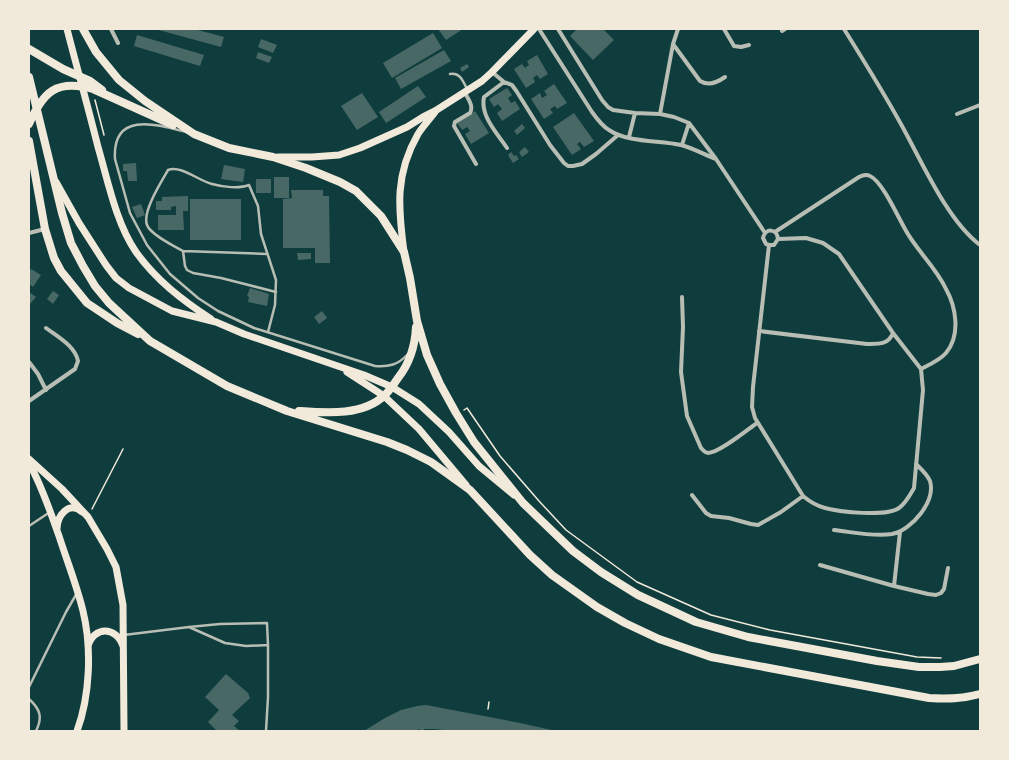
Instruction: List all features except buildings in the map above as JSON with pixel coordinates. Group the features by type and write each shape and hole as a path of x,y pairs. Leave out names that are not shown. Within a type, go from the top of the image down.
{"main road":[{"path":"68,29 79,76 110,189 123,227 136,251 154,275 177,295 216,322"},
{"path":"83,29 96,52 120,80 144,101 194,134"},
{"path":"273,157 296,158 339,155 387,137 467,92 492,72 534,29"},
{"path":"29,49 63,69 98,86 110,97"},
{"path":"29,77 62,213 71,243 95,286 109,302 150,341"},
{"path":"29,124 36,108 43,99 50,92 59,87 68,85 82,86 93,89 229,148 273,157 306,168 340,182 356,191 381,216 404,252"},
{"path":"435,111 419,133 406,159 399,192 400,220 404,252 410,278 416,321 427,355 440,384 456,413 474,442 523,503"},
{"path":"29,141 45,229 54,258 61,271 87,303 117,323 227,386 286,411 380,440 407,450 431,462 470,490"},
{"path":"54,178 79,223 106,265 116,278 129,288 172,311 216,322 244,334 364,375 392,387 419,404 449,432 479,466 523,503 573,550 602,572 638,595 696,622 748,637 831,651 877,661 919,667 940,668 980,659"},
{"path":"286,411 324,412 353,410 365,407 384,396 406,369 413,350 416,321"},
{"path":"338,366 384,396 419,429 470,490 530,555 552,575 625,623 659,639 711,657 929,698 966,698 980,694"},
{"path":"29,459 62,489 88,517 108,549 116,567 122,595 124,635 124,731"},
{"path":"29,463 50,512 84,612 88,646 86,695 84,708 76,731"},
{"path":"58,534 58,520 64,512 74,508 80,510 88,517"},
{"path":"88,646 94,634 100,631 107,631 113,632 118,637 124,650"}],"street":[{"path":"111,29 118,42"},
{"path":"539,29 592,112 602,125 609,131 618,135 682,145 716,159"},
{"path":"558,29 602,100 608,107 613,110 634,113 660,114 674,117 689,123 716,159 765,233"},
{"path":"660,114 673,44 678,29"},
{"path":"724,29 734,46 741,48 750,45"},
{"path":"844,29 870,70 902,126 923,167 949,209 966,232 980,245"},
{"path":"673,44 700,82 704,84 719,82 725,77"},
{"path":"492,72 504,82 512,85 550,146 568,166 582,164 618,135"},
{"path":"504,82 484,97 482,106 486,117 507,148"},
{"path":"467,92 472,110 455,122 454,126 476,164"},
{"path":"957,114 980,105"},
{"path":"629,137 634,113"},
{"path":"682,145 689,123"},
{"path":"775,232 859,177 864,175 870,176 878,182 908,235 946,289 954,310 955,332 952,344 946,353 921,369"},
{"path":"29,233 45,229"},
{"path":"770,230 775,232 778,239 774,245 768,245 764,241 763,236 770,230"},
{"path":"768,245 752,396 752,407 757,423 803,496 809,502 824,508 850,512 888,512 898,508 906,501 914,488 923,390 921,369 893,333 839,254 823,243 806,238 778,239"},
{"path":"682,296 683,327 681,372 687,416 701,448 704,452 709,453 718,450 757,423"},
{"path":"29,401 75,369 78,361 74,350 46,328"},
{"path":"759,331 881,344 887,342 893,333"},
{"path":"29,362 46,390"},
{"path":"834,530 891,534 900,532 912,524 919,517 926,503 931,485 927,475 916,464"},
{"path":"692,495 706,513 711,516 730,518 758,525 781,512 803,496"},
{"path":"894,586 900,532"},
{"path":"820,565 894,586 936,595 941,593 944,589 948,568"}],"lane":[{"path":"450,74 453,73 459,75 467,92"},
{"path":"194,134 165,127 136,124 128,127 123,132 117,141 115,150 130,213 146,245 170,274 198,298 218,311 236,320 366,364 389,367 404,359 414,344"},
{"path":"267,254 183,251 150,230 146,219 158,188 168,170 176,169 211,184 242,188 249,185 258,206 261,234 276,280 276,292 268,332"},
{"path":"183,251 185,266 187,270 193,273 221,278 276,292"},
{"path":"29,526 50,512"},
{"path":"29,687 66,612 78,592"},
{"path":"124,635 220,624 267,623 268,724 266,731"},
{"path":"189,627 225,643 246,646 268,645"},
{"path":"29,699 39,711 39,722 36,731"}],"path":[{"path":"88,517 123,449"},
{"path":"488,709 489,702"}]}
